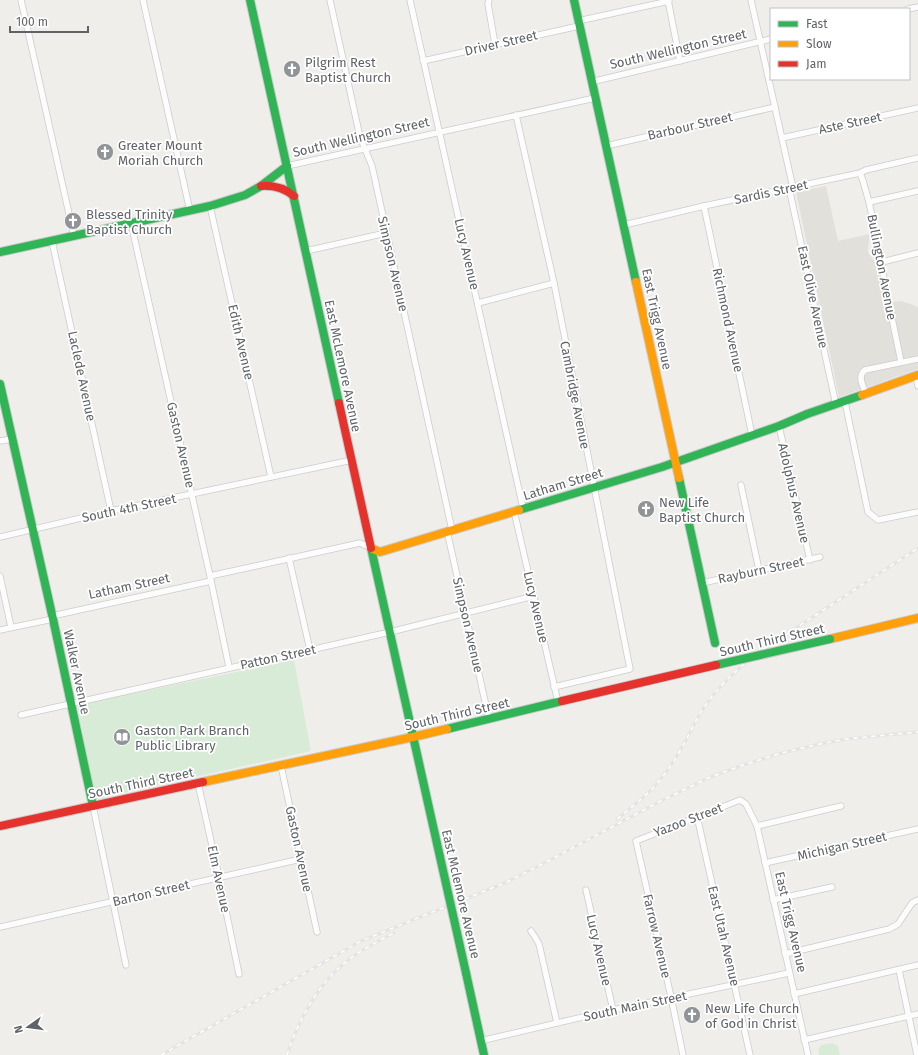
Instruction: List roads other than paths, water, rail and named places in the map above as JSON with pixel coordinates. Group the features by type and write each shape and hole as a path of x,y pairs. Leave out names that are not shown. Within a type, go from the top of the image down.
{"main road":[{"name":"East McLemore Avenue","path":"250,0 413,738"},
{"name":"East Trigg Avenue","path":"574,0 715,643"},
{"name":"South Wellington Street","path":"0,252 210,206 245,195 261,186 287,166"},
{"path":"261,186 267,185 288,190 294,196"},
{"name":"Latham Street","path":"371,548 380,552 676,462 917,376"},
{"name":"Walker Avenue","path":"0,384 93,806"},
{"name":"South Third Street","path":"0,826 413,738 560,701 918,618"},
{"name":"East Mclemore Avenue","path":"413,738 484,1055"}],"street":[{"path":"21,0 74,236"},
{"path":"143,0 190,211"},
{"name":"Simpson Avenue","path":"330,0 359,132 372,166 449,530 465,613 489,719"},
{"name":"Lucy Avenue","path":"410,0 523,508"},
{"path":"488,0 495,44"},
{"name":"East Olive Avenue","path":"751,0 782,138 836,405"},
{"path":"668,1 680,61"},
{"name":"Driver Street","path":"423,61 668,1"},
{"name":"South Wellington Street","path":"591,82 770,40"},
{"name":"South Wellington Street","path":"287,166 595,98"},
{"name":"Barbour Street","path":"606,146 774,107"},
{"name":"Aste Street","path":"782,138 918,108"},
{"name":"Cambridge Avenue","path":"516,115 554,283 630,669 554,687"},
{"name":"Sardis Street","path":"624,225 704,206 860,173 866,170 918,158"},
{"name":"Bullington Avenue","path":"860,173 864,181 869,202 878,253 882,260 882,269 901,362"},
{"path":"869,202 918,191"},
{"name":"Edith Avenue","path":"210,206 271,477"},
{"name":"Richmond Avenue","path":"704,206 752,435"},
{"name":"Gaston Avenue","path":"132,223 229,667"},
{"path":"306,251 386,233"},
{"name":"Laclede Avenue","path":"52,241 111,511"},
{"path":"882,260 886,261 918,253"},
{"path":"478,303 554,283"},
{"path":"866,394 860,377 862,372 865,370 918,359"},
{"path":"917,376 918,386"},
{"path":"845,402 868,512 878,520 918,512"},
{"name":"Adolphus Avenue","path":"779,426 810,560"},
{"path":"0,441 12,439"},
{"name":"South 4th Street","path":"0,537 111,511 352,460"},
{"path":"741,484 759,570"},
{"name":"Lucy Avenue","path":"514,511 554,687 560,701"},
{"name":"Latham Street","path":"0,630 289,558 360,543 371,548"},
{"name":"Rayburn Street","path":"702,583 820,557"},
{"path":"289,558 310,650"},
{"path":"0,576 11,627"},
{"name":"Patton Street","path":"21,714 390,632 534,596"},
{"name":"Gaston Avenue","path":"281,766 317,932"},
{"name":"Elm Avenue","path":"198,783 239,974"},
{"name":"Yazoo Street","path":"636,841 740,800"},
{"name":"East Trigg Avenue","path":"740,800 746,804 757,826 808,1055"},
{"name":"Walker Avenue","path":"93,806 126,965"},
{"path":"757,826 841,806"},
{"name":"East Utah Avenue","path":"697,816 750,1055"},
{"name":"Michigan Street","path":"765,863 918,828"},
{"name":"Farrow Avenue","path":"636,841 683,1055"},
{"name":"Barton Street","path":"0,927 301,859"},
{"path":"773,900 832,887"},
{"name":"Lucy Avenue","path":"586,890 613,1010"},
{"path":"785,954 889,929 898,924 912,903 918,900"},
{"path":"531,931 539,944 557,1023"},
{"path":"794,994 918,965"},
{"path":"899,970 918,1055"},
{"name":"South Main Street","path":"480,1041 671,997 790,973"},
{"path":"804,1040 918,1014"}],"railway":[{"path":"617,819 645,796 664,776 707,703 734,673 758,653 918,548"},
{"path":"161,1055 361,941 507,882 657,803 708,778 778,754 815,745 846,739 918,732"},
{"path":"287,1055 303,1016 318,992 336,970 352,957 394,933"}],"place":[{"name":"Pilgrim Rest Baptist Church","path":"292,69"},
{"name":"Greater Mount Moriah Church","path":"105,152"},
{"name":"Blessed Trinity Baptist Church","path":"73,221"},
{"name":"New Life Baptist Church","path":"646,509"},
{"name":"Gaston Park Branch Public Library","path":"122,737"},
{"name":"New Life Church of God in Christ","path":"692,1015"}]}
